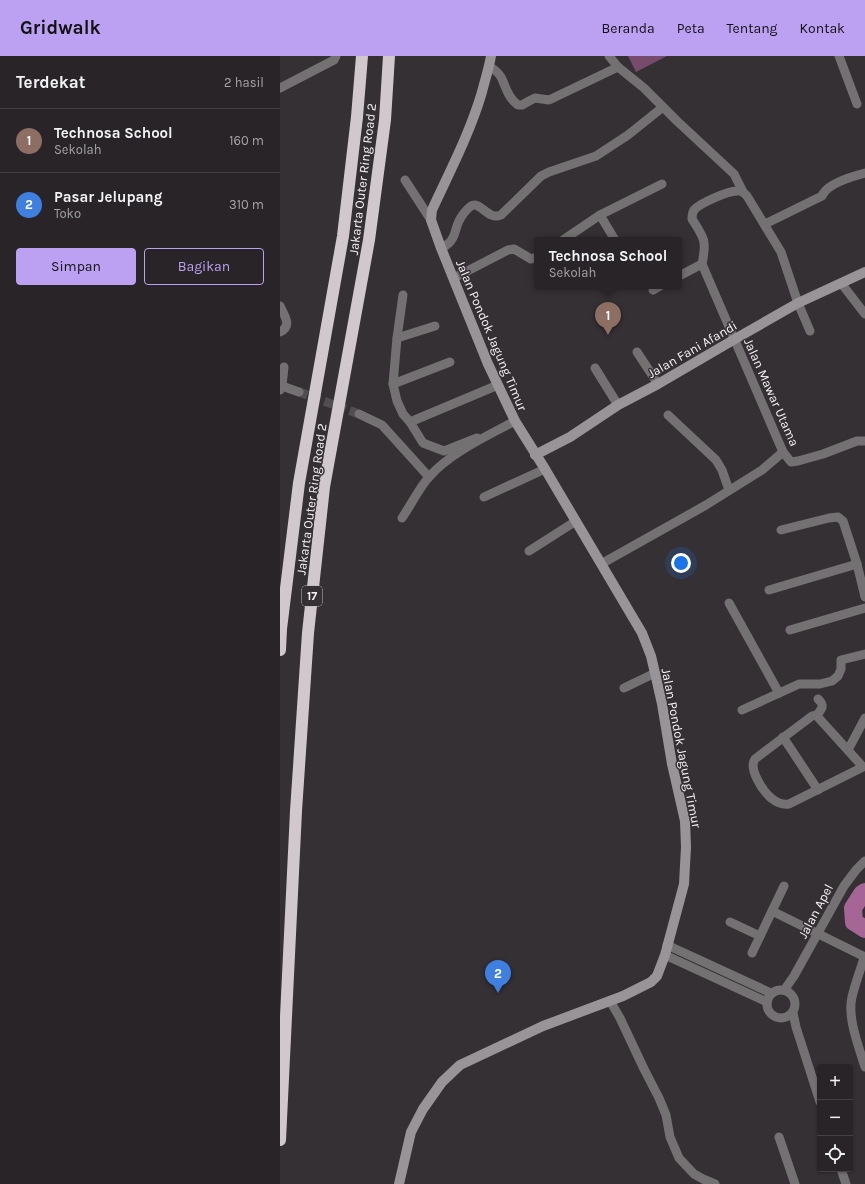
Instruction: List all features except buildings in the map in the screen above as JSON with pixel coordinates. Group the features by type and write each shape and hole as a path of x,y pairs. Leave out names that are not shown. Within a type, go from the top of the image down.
{"highway":[{"name":"Jakarta Outer Ring Road 2","path":"280,650 281,629 299,483 343,236 357,117 362,56"},
{"name":"Jakarta Outer Ring Road 2","path":"280,1140 296,811 308,633 324,487 369,240 385,120 389,56"}],"street":[{"path":"280,88 334,60 336,56"},
{"path":"609,56 618,67 644,88 734,174 743,192 765,224 781,252 798,303 810,331"},
{"path":"839,56 857,104"},
{"path":"490,61 501,77 510,98 518,105 535,98 549,100 553,99 618,67"},
{"path":"431,220 432,210 474,117 490,61"},
{"path":"441,248 448,245 451,241 455,234 459,220 470,206 478,206 493,217 501,215 541,176 596,156 628,135 663,107"},
{"path":"765,224 822,196 826,190 846,178 865,173"},
{"name":"Jalan Pondok Jagung Timur","path":"398,1184 411,1132 423,1109 442,1082 460,1065 543,1026 610,1001 651,982 657,976 665,955 684,884 686,847 685,821 672,764 662,704 651,656 642,633 515,421 498,385 441,248 431,220 405,180"},
{"path":"567,237 600,215 662,184"},
{"path":"682,274 702,264 705,243 692,219 693,211 699,206 722,195 737,190 743,192"},
{"path":"600,215 613,237"},
{"path":"454,278 508,250 514,249 531,259 534,258"},
{"name":"Jalan Mawar Utama","path":"702,264 783,452 791,462 823,454 857,441 865,441"},
{"name":"Jalan Fani Afandi","path":"535,454 570,437 618,406 798,303 865,272"},
{"path":"841,283 865,314"},
{"path":"403,295 397,338 394,384 397,401 403,414 423,442 444,451 477,438"},
{"path":"280,306 288,323 285,330 280,332"},
{"path":"397,338 435,326"},
{"path":"637,352 658,384"},
{"path":"394,384 450,362"},
{"path":"284,367 281,388 299,392"},
{"path":"595,368 618,406"},
{"path":"410,422 498,385"},
{"path":"359,414 382,425 429,477"},
{"path":"668,415 716,460 722,470 729,490"},
{"path":"402,518 429,477 438,468 454,456 515,421"},
{"path":"601,564 670,526 762,470 783,452"},
{"path":"484,497 545,469"},
{"path":"781,530 838,517 843,521 857,564 865,597"},
{"path":"529,551 576,521"},
{"path":"769,590 857,564"},
{"path":"729,603 779,693"},
{"path":"790,630 865,608"},
{"path":"742,710 799,684 820,684 832,681 838,676 841,669 841,660 865,654"},
{"path":"624,688 655,673"},
{"path":"817,715 864,767 789,804 772,799 763,789 753,771 753,762 783,737 812,716 817,715 822,709 823,705 822,702 818,700"},
{"path":"848,750 865,718"},
{"path":"783,737 818,790"},
{"name":"Jalan Apel","path":"788,991 794,976 844,886 856,870 865,862"},
{"path":"752,953 784,886"},
{"path":"772,911 863,956 864,958 851,998 851,1010 853,1027 862,1048 865,1067"},
{"path":"730,922 760,936"},
{"path":"667,945 771,993"},
{"path":"665,955 767,1002"},
{"path":"778,990 788,991 796,999 796,1006 789,1015 780,1018 770,1013 767,1002 771,993 778,990"},
{"path":"610,1001 620,1018 644,1070 659,1098 666,1115 670,1137 679,1158 694,1174 714,1184"},
{"path":"789,1015 796,1027 819,1100"},
{"path":"779,1138 795,1184"},
{"path":"842,1172 846,1184"}],"shaded area":[{"path":"628,56 667,56 636,72"}],"waterway":[{"path":"865,892 853,908 854,922 865,929"}],"tunnel":[{"path":"299,392 359,414"}],"place":[{"name":"Technosa School","path":"608,335"},
{"name":"Pasar Jelupang","path":"498,993"}]}
